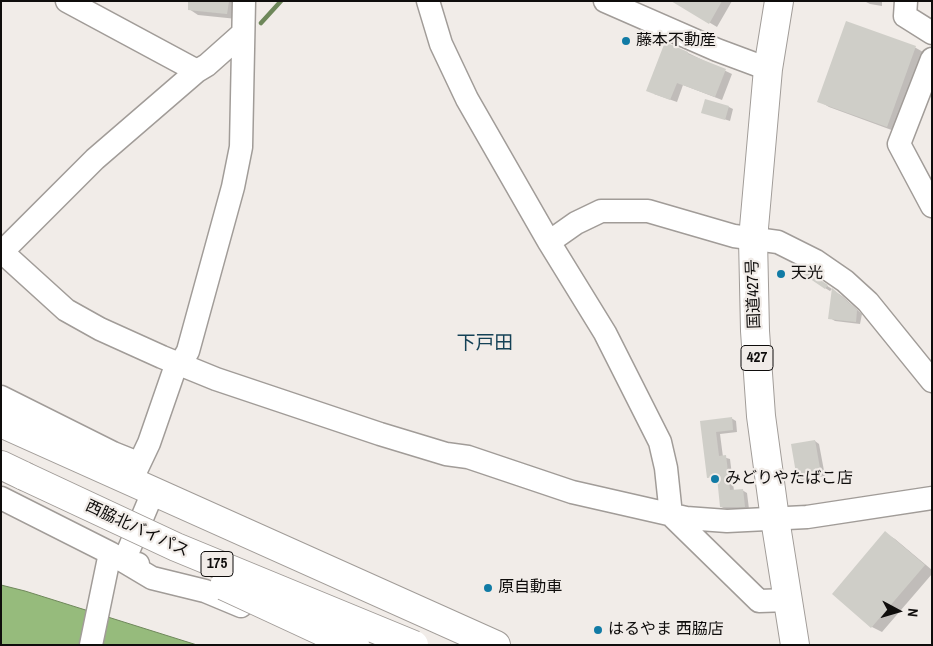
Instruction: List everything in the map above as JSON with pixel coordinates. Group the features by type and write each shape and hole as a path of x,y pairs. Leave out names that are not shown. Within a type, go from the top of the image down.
{"highway":[{"name":"国道427号","path":"779,1 768,69 753,239 755,331 760,406 775,519 795,645"},
{"name":"175","path":"1,423 141,479 496,645"},
{"name":"175","path":"10,482 251,598 355,645"},
{"name":"西脇北バイパス","path":"10,482 414,645"}],"street":[{"path":"67,1 198,71"},
{"path":"91,645 114,561 141,479 149,443 175,368 180,365 188,351 233,187 241,147 244,1"},
{"path":"428,1 441,44 467,99 549,242 605,333 660,442 666,468 671,515 759,602 789,600"},
{"path":"606,1 717,50 768,69"},
{"path":"906,1 905,16 932,33"},
{"path":"243,32 207,65 95,159 4,253 66,310 180,365 216,379 422,447 446,454 468,457 572,492 671,515 727,521 807,517 932,498"},
{"path":"932,59 899,144 932,206"},
{"path":"549,242 576,223 601,211 648,211 734,236 778,242 816,260 845,281 868,302 932,381"},
{"path":"1,397 113,453 141,479"},
{"path":"10,482 114,561 152,578 205,591 328,645"},
{"path":"114,561 164,571 204,573 218,577 388,645"}],"shaded area":[{"path":"1,585 25,591 197,645 1,645"}],"building":[{"path":"188,1 229,1 227,14 188,10"},
{"path":"671,1 722,1 709,24"},
{"path":"846,21 916,46 887,127 817,102"},
{"path":"665,42 688,52 688,54 726,69 715,97 677,83 670,100 646,91"},
{"path":"705,99 729,106 725,120 701,113"},
{"path":"805,270 828,285 825,289 803,274"},
{"path":"832,288 857,310 856,322 828,319"},
{"path":"732,417 733,430 716,432 719,456 726,455 730,490 743,489 745,507 720,507 717,477 707,478 700,421"},
{"path":"815,440 821,474 797,479 791,444"},
{"path":"885,531 925,565 871,628 832,594"}],"waterway":[{"path":"261,23 281,1"}],"place":[{"name":"藤本不動産","path":"626,41"},
{"name":"天光","path":"781,274"},
{"name":"みどりやたばこ店","path":"715,479"},
{"name":"原自動車","path":"488,588"},
{"name":"はるやま 西脇店","path":"598,630"}],"district":[{"name":"下戸田","path":"485,344"}]}
